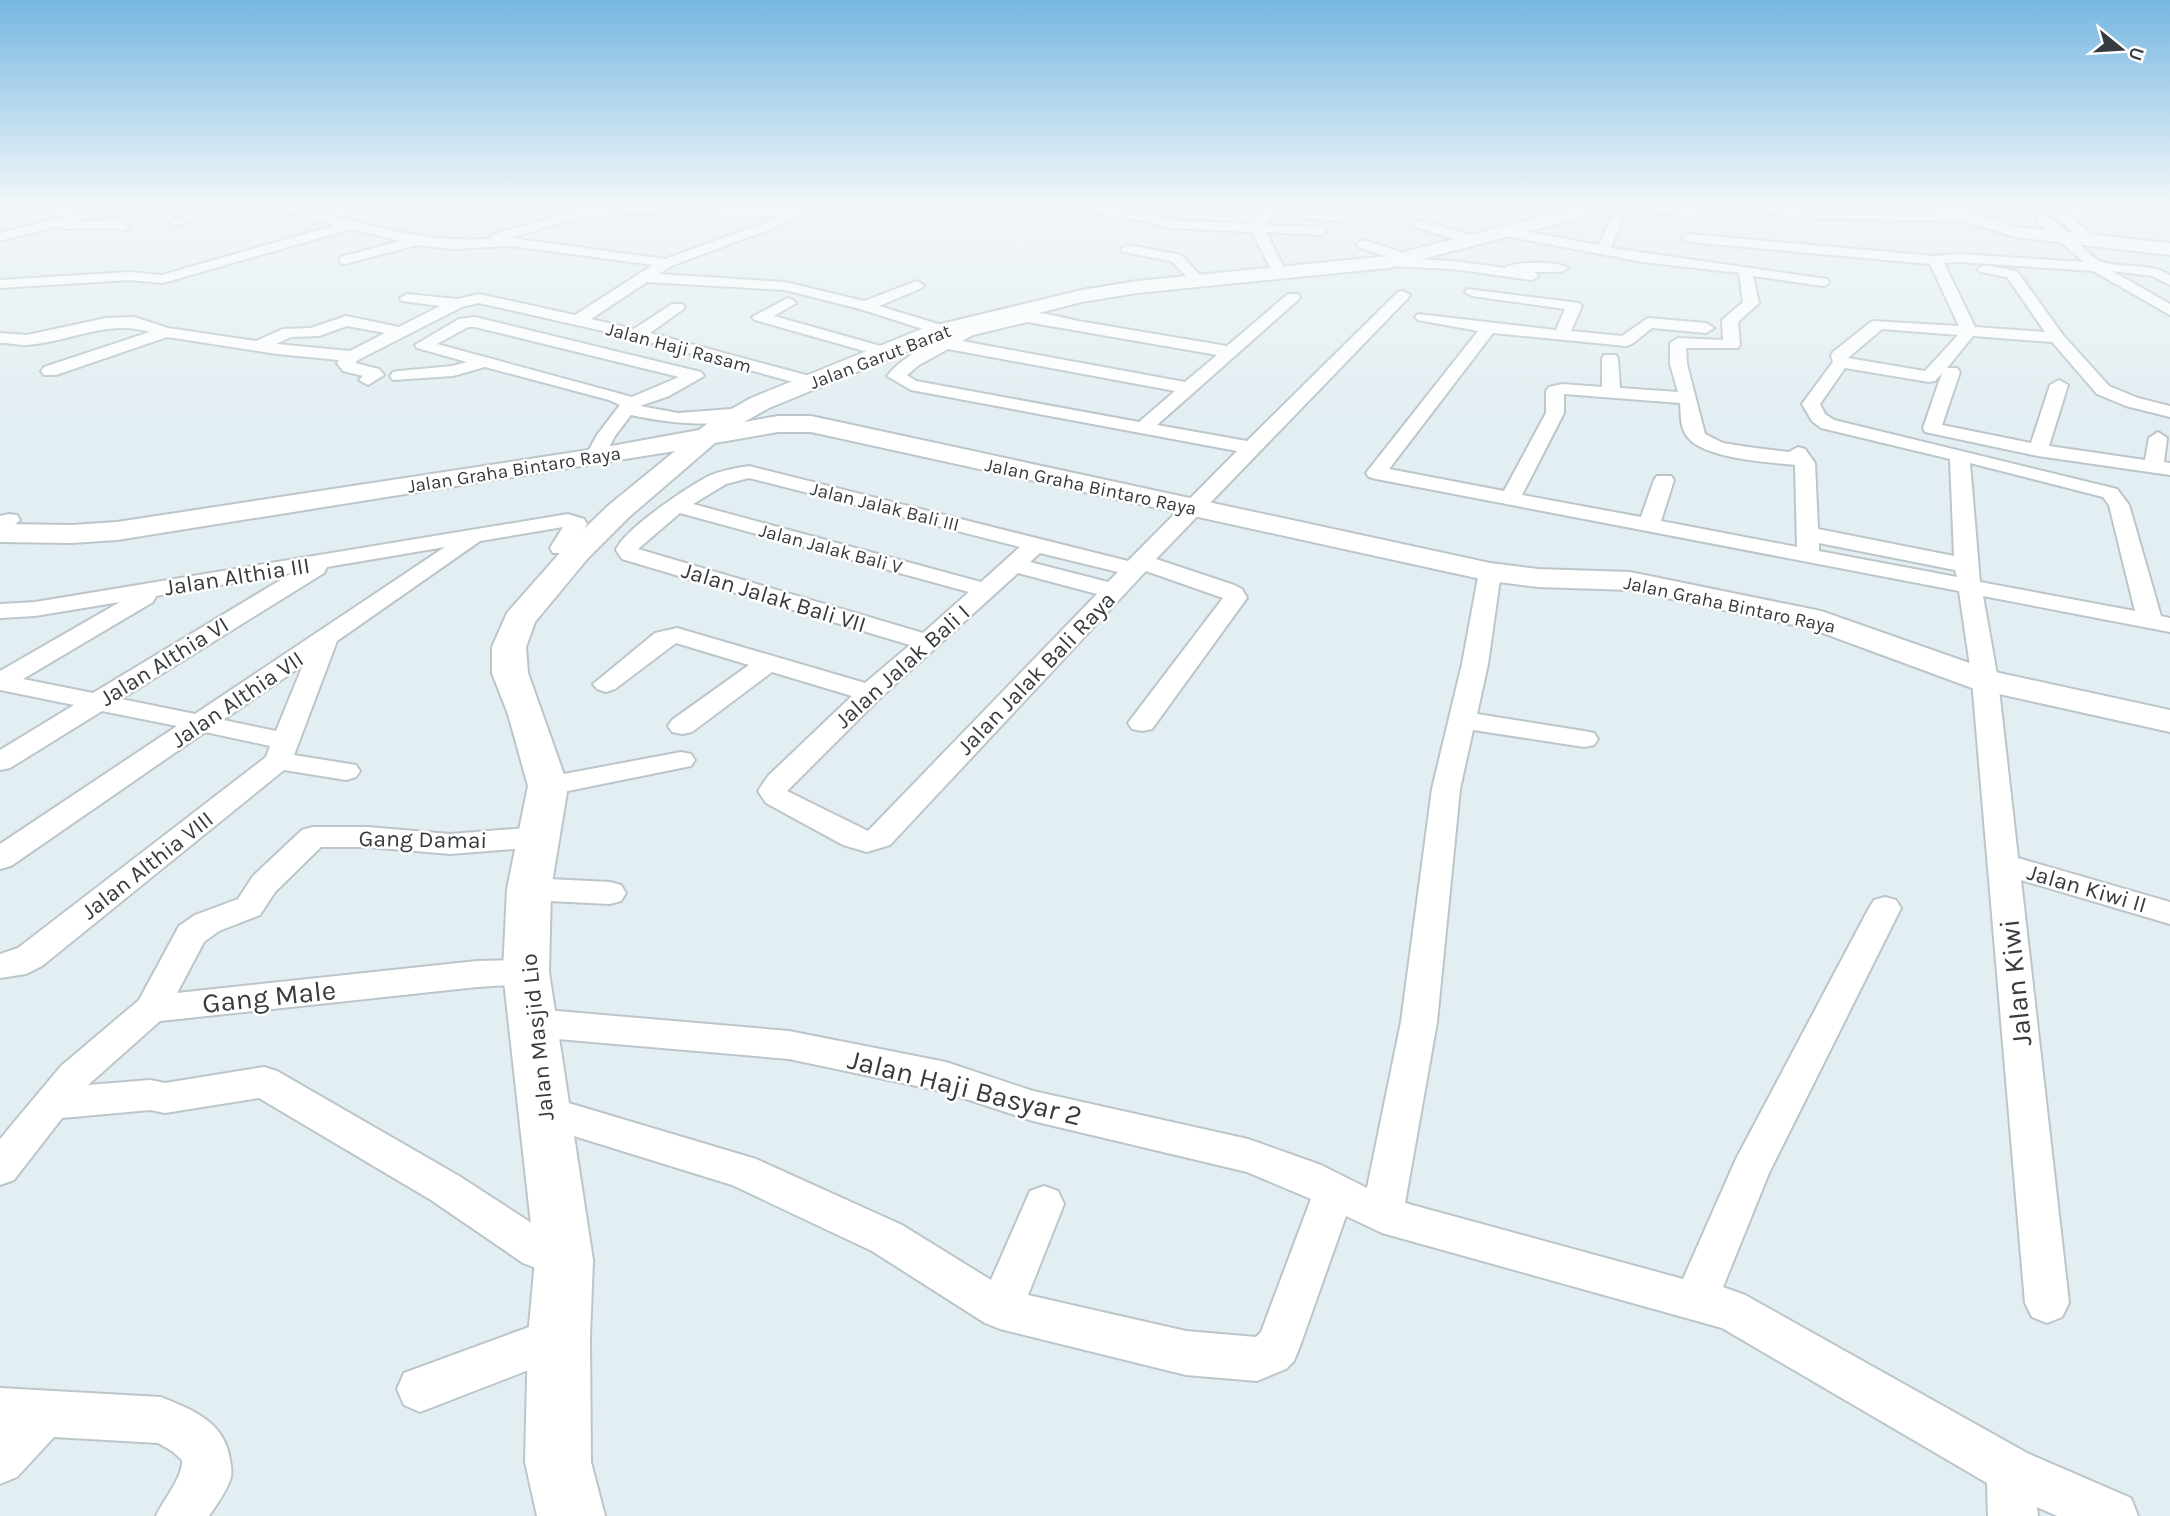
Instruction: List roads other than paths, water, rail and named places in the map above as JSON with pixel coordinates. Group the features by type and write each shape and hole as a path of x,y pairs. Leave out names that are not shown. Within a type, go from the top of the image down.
{"street":[{"path":"0,284 116,276 163,279 181,274"},
{"path":"578,320 650,274"},
{"path":"1191,274 1199,281"},
{"name":"Jalan Garut Barat","path":"723,437 760,403 885,352 1082,296 1272,274"},
{"path":"1517,274 1532,276"},
{"path":"1748,274 1751,303 1730,320 1728,331 1732,345 1678,342 1677,364 1688,398 1693,432 1698,439 1713,447 1801,457 1808,545"},
{"path":"1795,274 1815,281 1812,274"},
{"path":"1945,274 1969,330"},
{"path":"2011,274 2057,338 2103,390 2119,398 2170,412"},
{"path":"2108,274 2169,309"},
{"path":"644,277 785,286 865,306 943,337 1190,388"},
{"path":"865,306 917,285"},
{"path":"1472,292 1574,306 1561,335"},
{"name":"Jalan Jalak Bali Raya","path":"772,791 776,797 867,842 879,838 1196,503 1403,295"},
{"path":"1143,428 1293,297"},
{"path":"407,298 457,304"},
{"name":"Jalan Haji Rasam","path":"352,356 457,304 479,298 637,334 811,382"},
{"path":"788,303 760,317 885,352"},
{"path":"637,334 677,307"},
{"path":"470,322 495,308"},
{"path":"1230,352 1034,317 1006,320 943,337 896,376 911,385 1251,448"},
{"path":"1423,317 1489,328 1626,341 1648,323 1654,322 1728,331"},
{"path":"258,346 289,332 313,333 346,321 402,332"},
{"path":"0,338 33,339 122,322 144,324 166,332 258,346 352,356"},
{"path":"470,322 695,376 629,406 597,451"},
{"name":"Jalan Jalak Bali III","path":"470,322 423,345 615,396 629,406 678,419 723,437 749,472 1036,545 1139,566 1234,594 1235,598 1142,723"},
{"path":"1841,362 1839,356 1878,324 2057,338"},
{"path":"1489,328 1383,463 1649,524 1808,545 1968,576 2160,623"},
{"path":"1873,329 1958,346"},
{"path":"1841,362 1929,377 1969,330"},
{"path":"50,371 166,332"},
{"path":"33,339 35,344 77,351"},
{"path":"352,356 345,363 349,367 375,375 368,380"},
{"path":"1610,359 1611,393"},
{"path":"400,376 453,371 483,362"},
{"path":"1841,362 1811,404 1818,417 1828,424 2110,493 2119,505 2160,623"},
{"path":"1951,372 1932,428 2038,450 2162,468 2158,438"},
{"path":"2038,450 2059,385"},
{"path":"1514,493 1555,413 1555,391 1688,398"},
{"name":"Jalan Graha Bintaro Raya","path":"2,524 72,534 117,531 597,451 723,437 778,424 811,424 990,458 1490,572 1538,578 1630,581 1821,621 1984,671 2170,721"},
{"path":"677,506 723,437"},
{"name":"Jalan Masjid Lio","path":"571,1516 558,1462 559,1337 564,1260 526,972 528,889 548,786 510,673 509,648 519,620 577,552 619,511 723,437"},
{"name":"Jalan Kiwi","path":"1960,455 1968,576 1984,671 2047,1303"},
{"path":"1649,524 1664,480"},
{"name":"Jalan Graha Bintaro Raya","path":"1196,503 1496,560 1548,567 1628,570 1817,609 1865,622 1984,671 2170,704"},
{"name":"Jalan Jalak Bali VII","path":"677,506 628,545 630,554 927,642"},
{"name":"Jalan Jalak Bali V","path":"677,506 986,590"},
{"name":"Jalan Althia III","path":"0,611 35,609 473,538 568,520 576,524 561,548"},
{"name":"Jalan Althia VII","path":"0,859 473,538"},
{"name":"Jalan Jalak Bali I","path":"772,791 778,782 870,693 1036,545"},
{"name":"Jalan Althia VI","path":"0,762 327,561"},
{"path":"1013,565 1115,591"},
{"path":"1382,1215 1419,1022 1446,789 1475,664 1490,572"},
{"path":"0,682 159,589"},
{"path":"102,598 124,609"},
{"path":"606,684 664,638 677,635 870,693"},
{"path":"283,751 326,639"},
{"path":"682,726 767,663"},
{"path":"0,682 202,722 345,771"},
{"path":"1462,720 1584,739"},
{"name":"Jalan Althia VIII","path":"7,965 30,957 283,751"},
{"path":"548,786 681,760"},
{"name":"Gang Damai","path":"151,1009 191,934 206,923 249,907 264,884 313,836 368,837 450,844 539,837"},
{"name":"Jalan Kiwi II","path":"2004,864 2170,913"},
{"path":"528,889 610,893"},
{"path":"1695,1302 1750,1171 1885,908"},
{"name":"Gang Male","path":"151,1009 464,975 526,972"},
{"path":"0,1168 74,1076 151,1009"},
{"name":"Jalan Haji Basyar 2","path":"534,1023 789,1045 946,1077 1033,1106 1248,1156 1307,1177 1382,1215 1695,1302 1730,1309 1768,1328 2012,1493 2113,1516"},
{"path":"51,1104 79,1099 150,1095 165,1098 264,1082 445,1188 538,1250 564,1260"},
{"path":"545,1112 742,1171 887,1238 1000,1309 1186,1353 1257,1359 1270,1354 1278,1346 1334,1192"},
{"path":"1000,1309 1044,1204"},
{"path":"420,1389 559,1337"},
{"path":"0,1411 161,1420 189,1434 205,1449 208,1474 181,1516"},
{"path":"0,1460 46,1412"}]}
